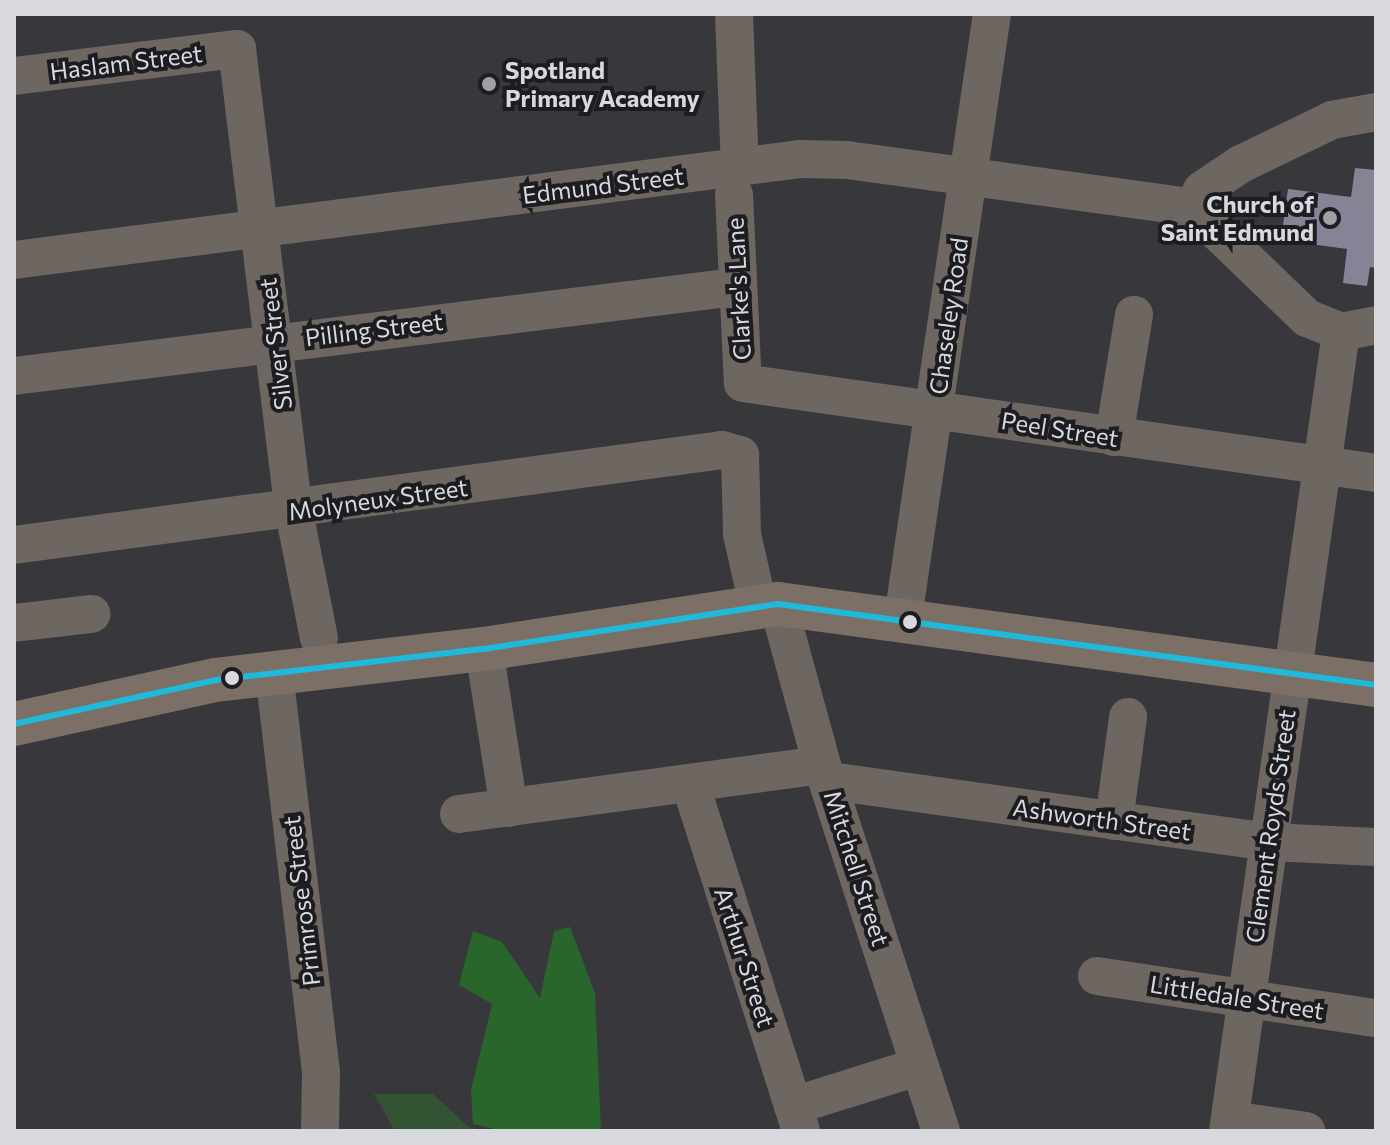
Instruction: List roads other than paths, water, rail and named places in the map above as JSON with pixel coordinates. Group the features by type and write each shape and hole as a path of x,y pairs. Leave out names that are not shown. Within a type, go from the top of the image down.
{"main road":[{"path":"14,724 274,672 484,649 768,604 903,618 1376,685"}],"street":[{"name":"Clarke's Lane","path":"734,14 735,287 743,383"},
{"name":"Chaseley Road","path":"903,618 992,14"},
{"name":"Haslam Street","path":"14,76 237,49"},
{"name":"Silver Street","path":"237,49 262,229 294,512 319,638"},
{"path":"1192,210 1202,190 1241,164 1332,120 1375,109"},
{"name":"Edmund Street","path":"14,260 262,229 737,181 847,160 1192,210"},
{"name":"Clement Royds Street","path":"1192,210 1307,318 1358,328 1322,465 1229,1125"},
{"name":"Pilling Street","path":"14,376 275,340 735,287"},
{"path":"1114,437 1134,315"},
{"name":"Peel Street","path":"743,383 1376,473"},
{"name":"Molyneux Street","path":"14,545 294,512 613,463 722,450 740,455 742,534 768,604"},
{"name":"Mitchell Street","path":"768,604 941,1131"},
{"path":"14,623 91,614"},
{"path":"484,649 509,808"},
{"name":"Primrose Street","path":"274,672 321,1072 320,1131"},
{"path":"1114,821 1128,717"},
{"name":"Ashworth Street","path":"459,814 690,783 826,773 1114,821 1268,842 1376,847"},
{"name":"Arthur Street","path":"690,783 797,1119"},
{"name":"Littledale Street","path":"1097,976 1376,1018"},
{"path":"797,1119 920,1066"},
{"path":"1229,1125 1306,1131"}],"place":[{"name":"Spotland Primary Academy","path":"489,84"},
{"name":"Church of Saint Edmund","path":"1330,218"}]}
